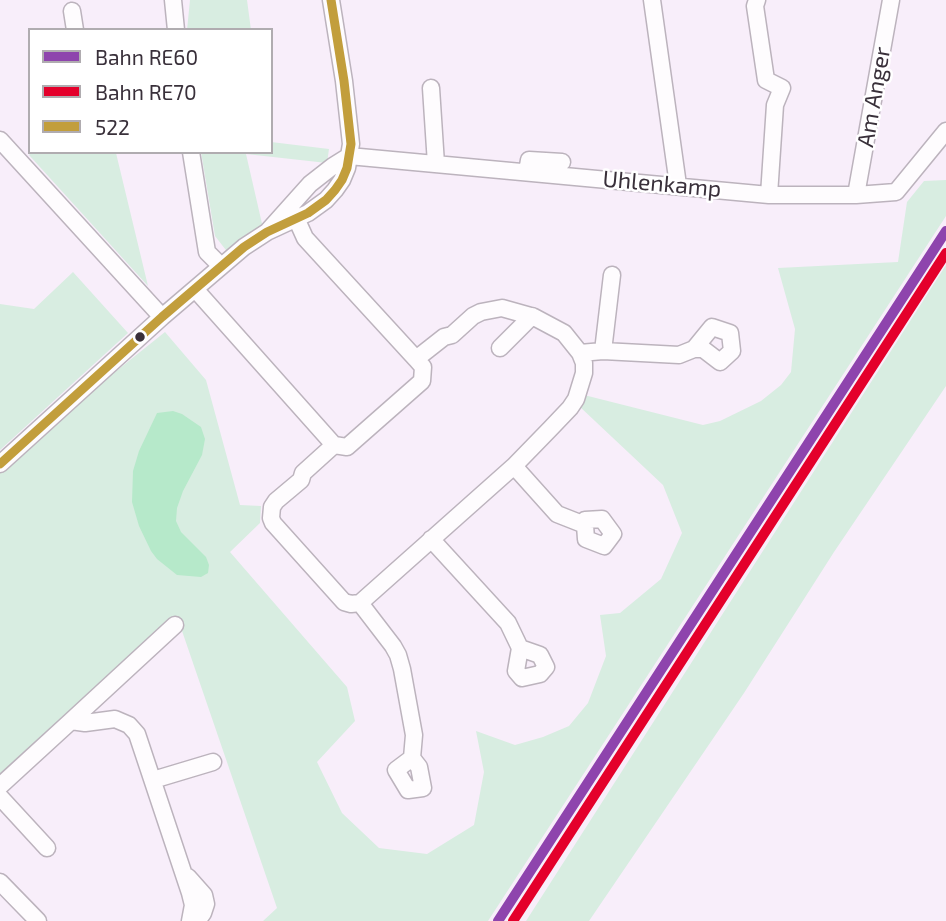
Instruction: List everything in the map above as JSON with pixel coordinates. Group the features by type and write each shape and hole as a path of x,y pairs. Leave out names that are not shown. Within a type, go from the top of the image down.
{"street":[{"path":"173,0 176,28"},
{"path":"0,464 221,266 253,240 326,200 342,180 351,144 331,0"},
{"path":"652,0 678,185"},
{"path":"757,0 755,6 766,80 782,88 775,105 769,195"},
{"name":"Am Anger","path":"856,195 891,0"},
{"path":"72,11 75,28"},
{"path":"431,88 436,164"},
{"name":"Uhlenkamp","path":"349,156 769,195 856,195 896,192 946,131"},
{"path":"0,140 162,317"},
{"path":"191,154 207,253 221,266"},
{"path":"267,232 310,184 349,156"},
{"path":"527,172 529,160 562,162"},
{"path":"195,289 334,445 347,447 422,381 423,367 305,238 296,218"},
{"path":"603,351 611,275"},
{"path":"334,445 303,473 301,480 276,501 272,507 271,518 344,602 360,603 514,466 570,408 584,373 580,353 564,333 532,316 502,308 473,316 453,335 444,337 416,359"},
{"path":"500,348 532,316"},
{"path":"580,353 603,351 680,355 694,348"},
{"path":"514,466 557,514 586,525"},
{"path":"431,539 508,623 520,648"},
{"path":"360,603 398,655 414,734 412,758"},
{"path":"0,786 175,625"},
{"path":"71,721 85,723 115,719 129,725 137,734 193,905 191,921 198,921 206,904 204,895 182,870"},
{"path":"153,780 213,762"},
{"path":"0,797 47,848"},
{"path":"0,882 38,921"}],"shaded area":[{"path":"190,0 247,0 251,28 187,28"},
{"path":"273,142 329,149 327,163 246,154 273,154"},
{"path":"116,154 148,286 29,155"},
{"path":"201,154 246,154 263,228 229,254 215,236"},
{"path":"946,180 946,216 488,921 263,921 277,908 181,628 0,788 0,464 165,332 206,380 240,505 261,506 260,523 230,552 347,687 355,721 317,762 342,813 379,848 427,854 474,825 484,772 476,731 515,745 569,726 588,703 606,656 600,615 620,613 661,579 682,533 663,485 579,406 584,395 703,425 720,421 761,401 781,385 791,372 795,329 778,268 898,262 907,202 924,181"},
{"path":"946,265 946,386 834,552 744,693 589,921 526,921"},
{"path":"73,272 128,333 0,450 0,304 34,309"},
{"path":"173,411 201,427 205,439 202,455 183,491 176,521 181,532 206,557 208,573 201,577 177,575 157,559 139,526 132,502 133,471 139,451 157,413"}],"rail line":[{"name":"RE60","path":"498,921 946,231"},
{"name":"RE70","path":"513,921 946,253"}],"transit line":[{"name":"522","path":"0,464 162,317 244,247 267,232 308,213 335,190 347,168 351,144 331,0"}]}
